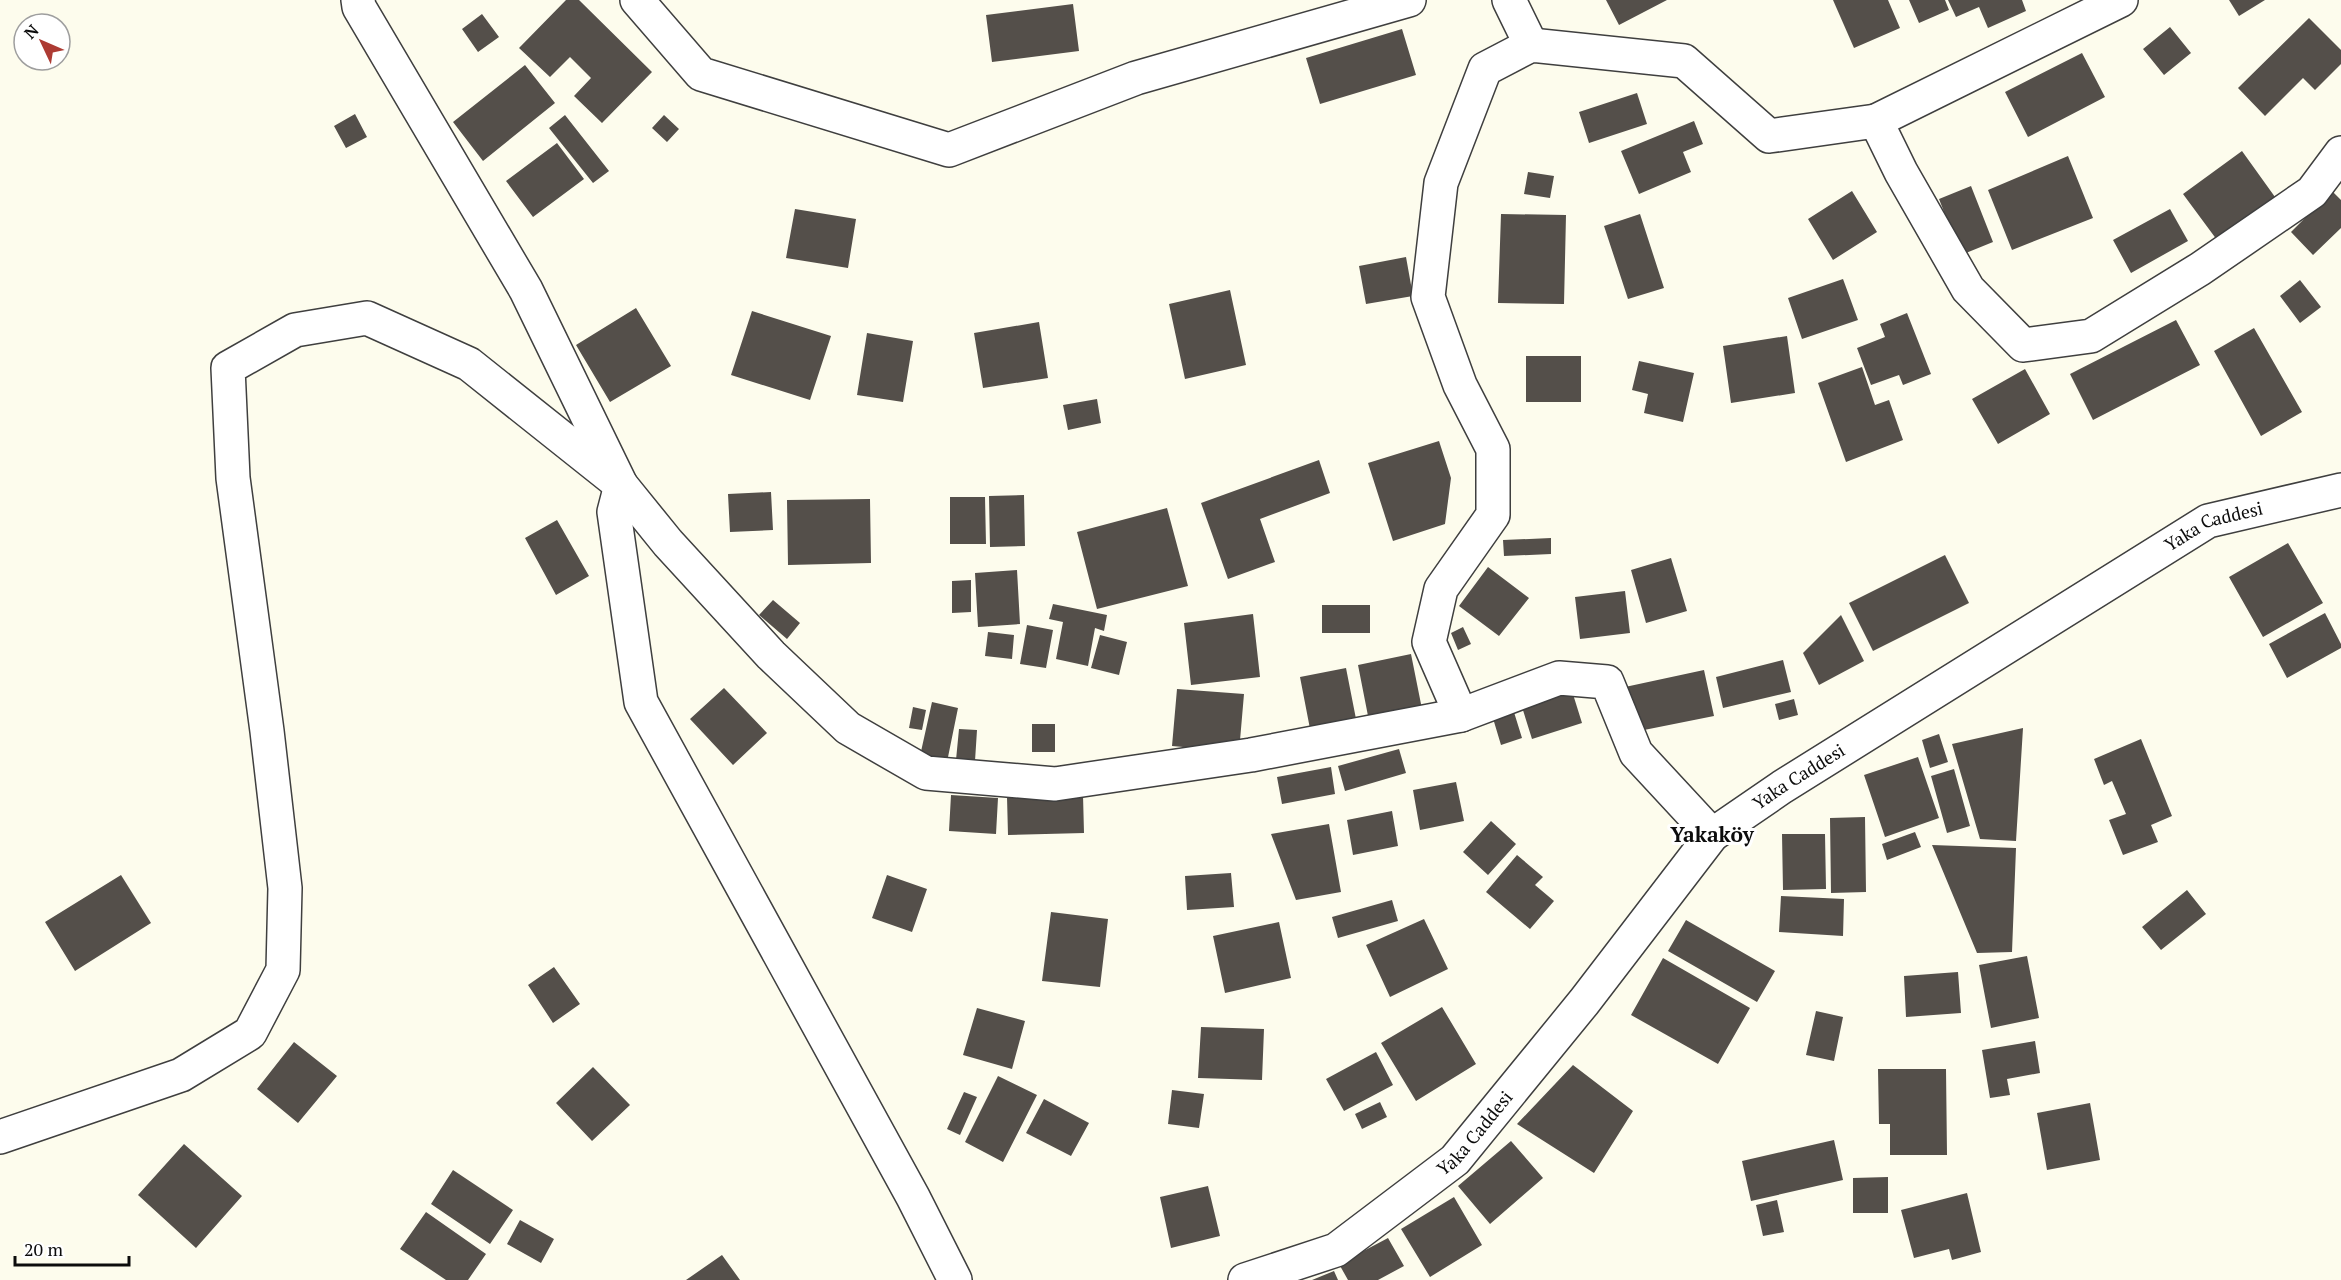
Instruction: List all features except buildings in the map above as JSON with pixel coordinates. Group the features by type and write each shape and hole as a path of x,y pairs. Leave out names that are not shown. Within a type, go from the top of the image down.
{"street":[{"path":"358,0 526,290 621,485 614,512 642,702 913,1197 955,1280"},
{"path":"637,0 701,74 949,150 1136,78 1409,0"},
{"path":"1509,0 1531,45"},
{"path":"1461,715 1429,642 1441,589 1493,515 1493,449 1460,386 1428,297 1441,183 1485,69 1531,45 1684,61 1768,136 1876,122 2121,0"},
{"path":"1876,122 1901,172 1968,288 2024,345 2091,336 2200,269 2312,192 2341,153"},
{"path":"0,1137 181,1074 250,1033 282,970 285,888 267,731 233,478 228,368 296,330 367,318 469,364 621,485 676,552 771,655 848,728 926,773 1055,784 1251,755 1461,715 1559,678 1607,682 1636,753 1712,835"},
{"name":"Yaka Caddesi","path":"1245,1280 1336,1250 1455,1160 1584,1002 1712,835 1782,788 2208,521 2341,490"}],"district":[{"name":"Yakaköy","path":"1712,835"}]}
